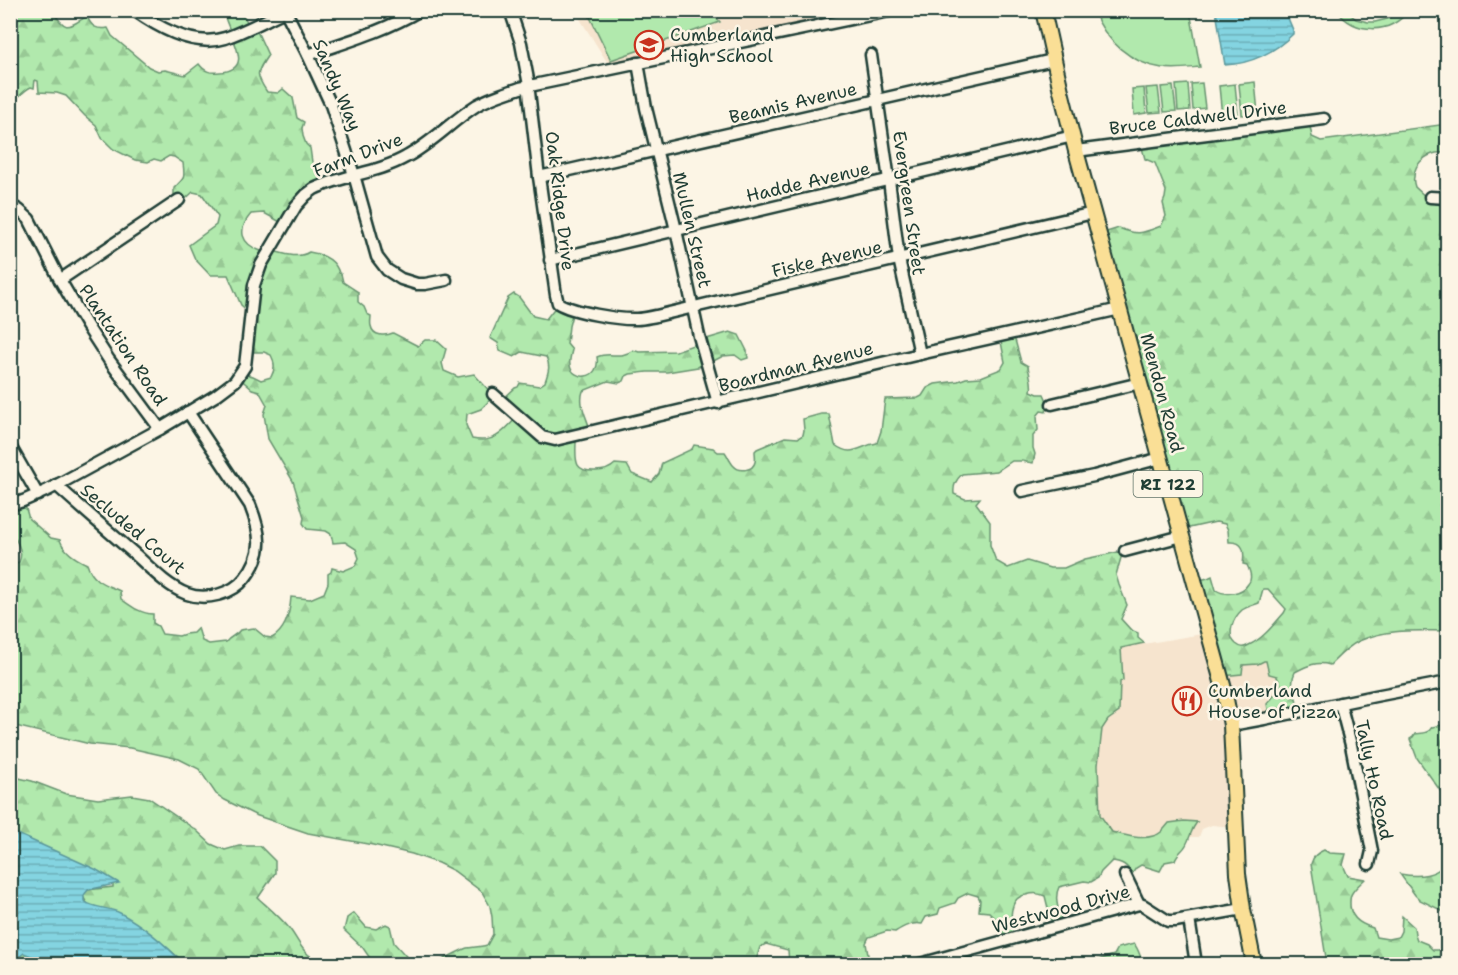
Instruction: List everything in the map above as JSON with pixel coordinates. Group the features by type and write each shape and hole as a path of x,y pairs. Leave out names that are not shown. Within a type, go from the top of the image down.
{"main road":[{"name":"Mendon Road","path":"1043,10 1076,151 1224,689 1231,725 1238,874 1254,964"}],"street":[{"path":"134,10 181,35 205,41 225,38 285,11"},
{"path":"308,55 384,28 420,10"},
{"name":"Oak Ridge Drive","path":"510,10 521,43 529,89 550,260 558,303 567,308"},
{"name":"Farm Drive","path":"10,505 38,495 160,429 227,387 240,374 245,366 253,297 261,265 296,206 314,189 406,157 477,106 501,94 894,10"},
{"name":"Sandy Way","path":"285,11 331,105 354,175 374,249 381,264 393,275 409,282 425,284 446,280"},
{"name":"Evergreen Street","path":"871,55 890,180 899,259 920,354"},
{"name":"Beamis Avenue","path":"539,177 1053,60"},
{"name":"Mullen Street","path":"638,63 699,336 718,402"},
{"name":"Bruce Caldwell Drive","path":"1076,151 1324,119"},
{"name":"Hadde Avenue","path":"550,260 1073,136"},
{"path":"1430,197 1448,198"},
{"path":"60,280 179,200"},
{"name":"Plantation Road","path":"10,205 29,219 60,280 87,326 160,429"},
{"name":"Fiske Avenue","path":"567,308 613,317 637,319 656,316 1093,213"},
{"name":"Boardman Avenue","path":"493,394 542,437 555,440 1120,309"},
{"path":"1052,404 1140,383"},
{"name":"Secluded Court","path":"56,485 164,580 187,594 208,596 222,594 239,586 252,569 258,556 256,520 250,505 188,412"},
{"path":"10,446 38,495"},
{"path":"1022,491 1094,476 1161,458"},
{"path":"1125,551 1182,536"},
{"path":"1231,725 1448,682"},
{"name":"Tally Ho Road","path":"1340,703 1351,745 1372,851 1370,864"},
{"path":"1125,875 1139,904"},
{"name":"Westwood Drive","path":"927,964 1139,904 1168,921 1243,909"},
{"path":"1189,919 1196,964"}],"shaded area":[{"name":"Cumberland High School","path":"575,11 870,11 609,65"},
{"path":"1208,633 1242,674 1243,665 1266,661 1277,676 1279,690 1267,704 1270,721 1230,729 1233,827 1212,825 1202,829 1199,837 1189,837 1196,822 1184,821 1169,824 1152,837 1128,836 1112,832 1100,815 1098,765 1102,729 1119,712 1120,681 1123,680 1120,648"}],"green space":[{"path":"11,11 53,11 61,23 68,26 87,16 95,27 108,28 112,36 149,67 158,71 165,70 185,75 199,64 203,69 211,72 229,71 234,68 239,59 238,53 223,11 241,11 250,27 255,27 268,55 258,73 260,81 267,92 278,93 283,89 293,98 297,118 304,122 303,136 310,148 312,162 320,173 324,186 310,193 284,224 264,213 251,214 244,226 245,240 249,245 263,252 297,256 309,252 327,258 341,274 343,282 358,292 358,302 371,316 374,332 383,335 393,333 418,346 425,340 436,340 446,349 442,363 444,371 458,377 474,374 494,396 481,409 467,414 466,425 472,439 486,440 498,436 517,417 502,400 520,383 539,386 545,382 547,376 549,366 546,357 522,352 514,357 500,351 498,343 490,338 508,298 514,294 519,297 533,316 546,319 557,305 573,311 567,344 572,350 570,365 572,370 580,376 586,376 595,371 597,357 602,355 624,354 633,350 639,352 676,351 730,332 739,335 748,358 742,360 735,355 723,356 704,366 667,372 630,374 619,383 608,381 583,391 583,407 591,433 576,440 576,458 579,467 588,471 599,471 615,464 627,465 632,474 652,482 659,474 662,463 692,449 694,445 725,452 736,468 749,469 754,465 757,449 785,437 798,438 803,435 803,419 821,414 829,414 835,445 841,449 851,451 877,443 885,399 918,398 927,388 935,384 981,377 1001,369 1005,362 1000,337 1014,336 1021,362 1028,366 1031,391 1044,394 1048,403 1046,412 1041,411 1037,416 1038,430 1033,436 1035,454 1033,463 1012,461 997,471 962,474 955,483 954,494 965,499 980,498 976,503 990,522 990,545 996,561 1008,568 1027,561 1050,568 1064,568 1085,559 1123,551 1116,575 1127,605 1121,619 1131,630 1138,633 1138,638 1144,643 1121,648 1123,680 1120,682 1119,712 1108,720 1102,729 1098,765 1100,815 1112,832 1137,837 1158,834 1169,823 1197,822 1185,847 1175,860 1165,862 1160,871 1141,865 1132,874 1124,864 1112,861 1098,878 1091,882 1084,881 1059,887 1057,901 1063,925 1053,928 1045,896 1029,894 1020,897 1013,905 1011,917 1014,935 1004,937 1000,923 989,912 979,911 978,896 968,893 958,898 955,903 940,908 938,914 926,917 922,924 911,924 895,932 887,931 869,937 866,943 869,961 876,964 789,964 788,950 766,944 760,947 755,964 436,964 465,949 487,945 493,934 490,906 482,892 454,871 412,854 308,833 255,815 216,794 199,769 179,759 130,748 90,744 11,725 11,565 19,562 21,556 15,538 11,537 11,505 24,502 29,519 51,538 60,540 64,548 87,564 96,579 120,591 121,599 140,611 153,614 153,623 158,626 162,634 179,636 193,633 198,628 202,641 209,644 226,642 240,630 254,628 265,637 272,638 284,625 291,597 310,599 324,593 328,583 328,574 332,568 343,571 355,566 359,558 356,549 345,542 333,543 331,534 326,531 307,529 303,523 304,517 293,481 268,439 264,414 267,405 259,391 252,389 238,377 241,373 261,380 271,377 274,363 271,355 264,352 247,352 249,312 241,305 228,275 210,275 195,259 189,245 216,225 218,217 202,194 193,192 182,202 174,205 174,188 183,177 183,163 169,156 161,161 135,160 113,149 102,138 96,125 66,96 39,92 38,81 35,80 34,88 26,90 11,104"},
{"path":"587,11 711,11 720,22 611,60"},
{"path":"1094,11 1190,11 1200,67 1167,69 1151,66 1130,56 1112,41"},
{"path":"1337,11 1346,11 1356,19 1375,22 1387,19 1399,11 1408,11 1392,24 1372,29 1353,24"},
{"path":"1255,82 1258,113 1242,115 1239,84"},
{"path":"1202,83 1205,108 1193,110 1191,84"},
{"path":"1188,84 1190,110 1178,111 1176,85"},
{"path":"1235,84 1238,115 1222,116 1219,86"},
{"path":"1173,86 1176,111 1164,112 1161,87"},
{"path":"1158,87 1161,112 1149,113 1146,88"},
{"path":"1144,88 1146,113 1134,115 1132,89"},
{"path":"1447,124 1447,154 1436,153 1421,161 1415,171 1414,179 1415,187 1429,200 1447,200 1447,232 1443,241 1448,249 1447,631 1403,631 1380,634 1359,641 1330,665 1316,664 1295,672 1293,688 1301,714 1270,720 1267,704 1279,690 1277,676 1269,674 1266,661 1243,665 1242,674 1222,676 1195,581 1212,576 1216,590 1233,593 1242,590 1250,582 1250,572 1247,565 1243,564 1244,555 1241,545 1229,542 1225,524 1216,522 1180,530 1100,234 1119,228 1136,233 1145,232 1161,226 1166,216 1163,203 1166,191 1155,163 1145,159 1141,144 1310,126 1312,137 1321,141","holes":["1263,589 1268,589 1286,609 1284,613 1259,639 1246,647 1239,646 1231,636 1236,617 1242,610 1259,603"]},
{"path":"1448,725 1448,794 1444,796 1417,758 1410,739 1415,734 1425,733 1432,727"},
{"path":"10,776 32,781 66,794 98,799 132,795 149,798 196,830 211,844 225,850 239,846 260,846 275,861 275,873 258,898 286,924 303,949 313,958 309,964 186,964 164,945 140,930 88,905 82,895 87,890 113,887 113,883 11,839"},
{"path":"1324,850 1329,853 1346,854 1343,865 1348,876 1365,879 1350,897 1351,912 1356,919 1373,928 1376,937 1388,939 1398,937 1401,931 1402,916 1414,927 1417,940 1427,944 1433,950 1447,950 1447,964 1327,964 1311,864 1316,855"},
{"path":"1447,859 1448,917 1441,910 1420,900 1400,874 1427,874 1439,869"},
{"path":"354,913 366,927 376,929 386,924 390,926 394,943 413,964 374,964 363,948 344,930 347,918"},
{"path":"1134,944 1144,964 1099,964 1098,960 1114,955 1118,948"},
{"path":"10,948 64,964 21,964"}],"water":[{"path":"1216,11 1285,11 1293,34 1262,56 1225,65"},
{"path":"11,831 95,869 119,883 88,890 84,895 84,901 116,911 129,918 154,936 184,964 52,964 24,953 19,957 22,964 11,964 11,877 13,877 11,875"}],"place":[{"name":"Cumberland High School","path":"649,45"},
{"name":"Cumberland House of Pizza","path":"1187,701"}]}
